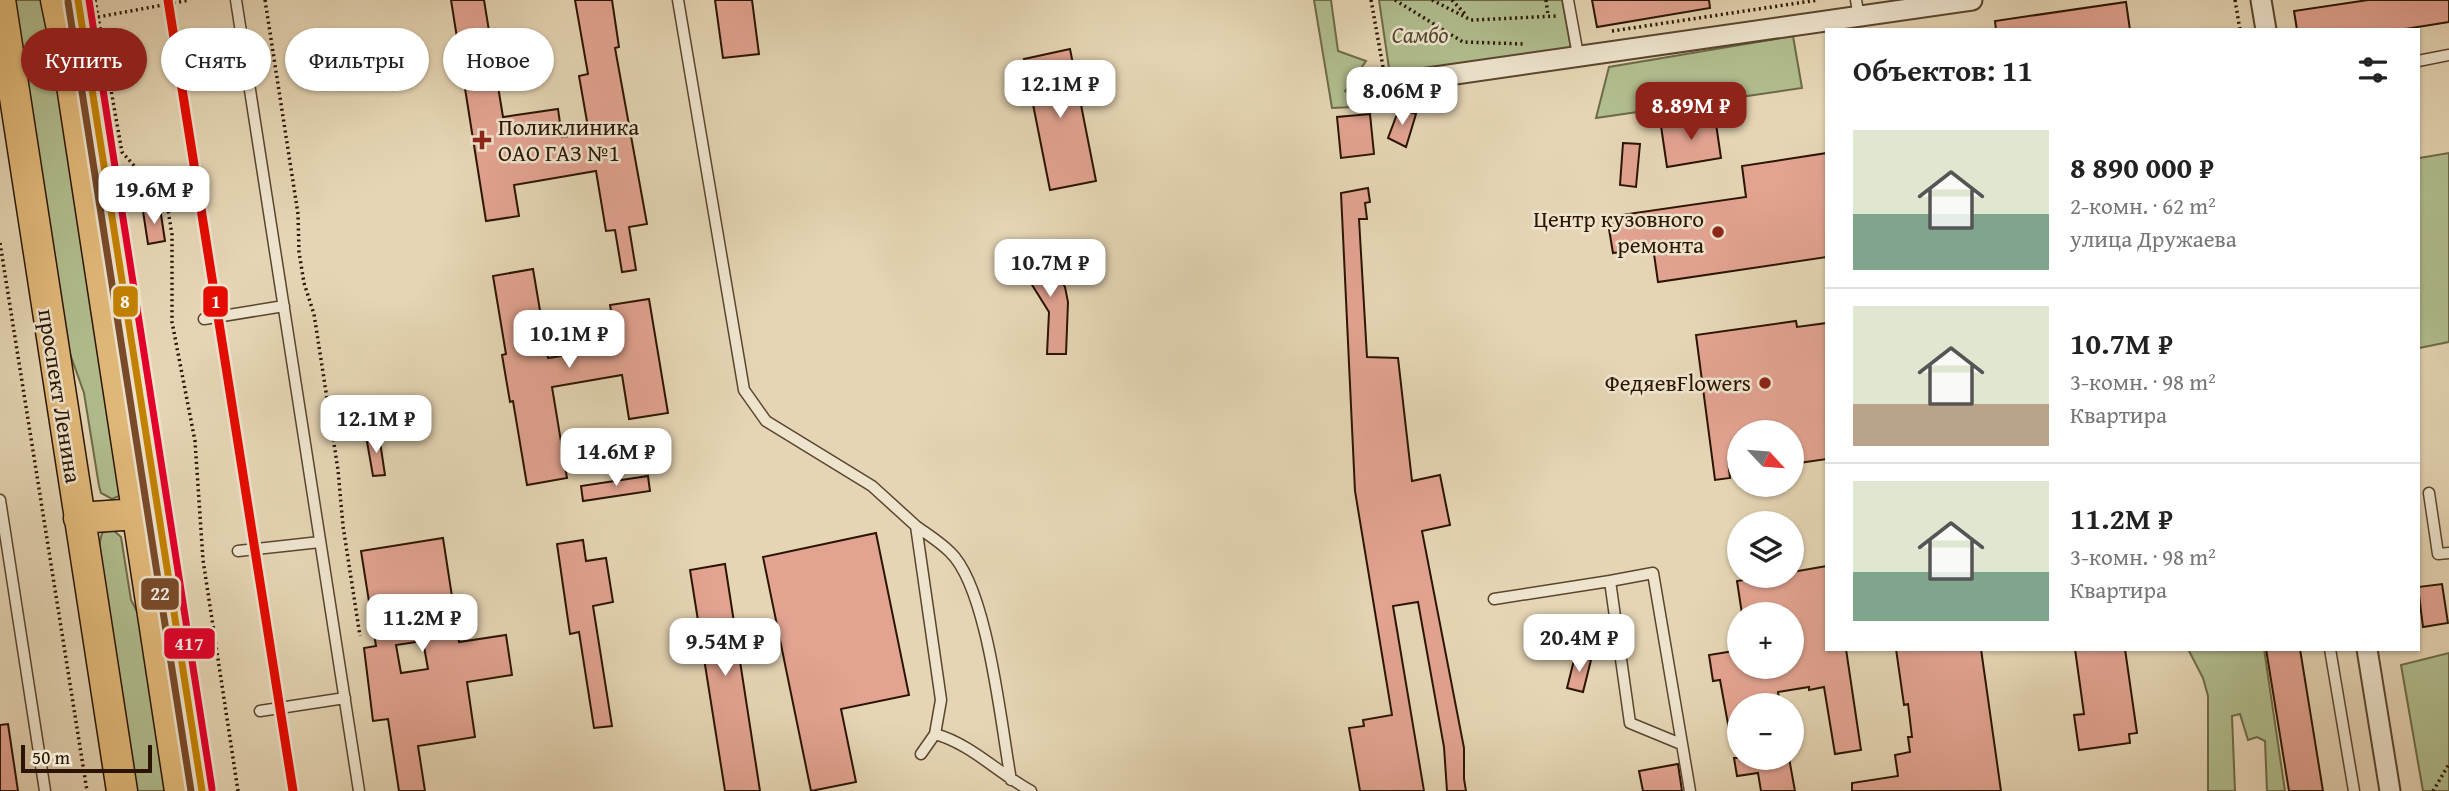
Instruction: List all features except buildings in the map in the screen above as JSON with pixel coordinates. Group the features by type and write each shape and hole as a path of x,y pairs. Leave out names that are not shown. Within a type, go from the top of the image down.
{"main road":[{"path":"57,0 180,791"},
{"name":"проспект Ленина","path":"1,12 122,791"},
{"path":"79,518 137,514"}],"street":[{"path":"1386,84 1576,46 1857,8 1972,0"},
{"path":"2261,0 2266,28"},
{"path":"2367,651 2390,791"}],"lane":[{"path":"236,0 240,28"},
{"path":"678,0 744,390 766,421 872,486 951,553 967,576 984,625 1011,780"},
{"path":"1568,0 1576,46"},
{"path":"2420,61 2449,55"},
{"path":"250,91 359,791"},
{"path":"204,319 284,306"},
{"path":"2429,493 2438,554 2449,553"},
{"path":"0,500 45,791"},
{"path":"916,526 941,700 936,734 921,754"},
{"path":"238,551 320,542"},
{"path":"1494,599 1653,573 1690,791"},
{"path":"1610,581 1630,723 1681,744"},
{"path":"2330,651 2354,791"},
{"path":"260,711 345,698"},
{"path":"936,734 965,746 1011,780 1031,791"}],"path":[{"path":"95,0 122,152 167,203 172,235 172,322 195,441 203,560 238,791"},
{"path":"98,17 190,0"},
{"path":"265,0 298,214 299,253 316,327 360,636"},
{"path":"1371,0 1386,84"},
{"path":"1395,0 1463,42 1527,44"},
{"path":"1432,0 1471,20 1548,15 1572,18"},
{"path":"1452,0 1471,20"},
{"path":"1546,0 1548,15"},
{"path":"1576,46 1818,0"},
{"path":"2235,0 2240,28"},
{"path":"0,243 87,791"},
{"path":"2433,791 2449,764"}],"green space":[{"path":"14,0 48,0 52,28 21,28 21,45"},
{"path":"1314,0 1331,0 1338,51 1366,61 1345,91 1377,106 1332,108"},
{"name":"Самбо","path":"1379,0 1562,0 1571,49 1390,75"},
{"path":"1793,36 1802,88 1596,118 1609,67"},
{"path":"28,91 62,91 122,491 112,499 101,493 84,393 69,351"},
{"path":"2449,153 2449,342 2420,348 2420,158"},
{"path":"112,529 121,537 131,600 141,619 168,791 137,791 99,546 102,533"},
{"path":"2189,651 2264,651 2285,791 2267,791 2265,741 2257,737 2248,740 2240,714 2232,716 2235,791 2208,791 2208,696 2203,678"},
{"path":"2449,653 2449,791 2423,791 2401,665"}],"transit line":[{"name":"417","path":"89,0 212,789"},
{"name":"1","path":"168,0 293,791"},
{"name":"22","path":"68,2 191,791"}],"tram line":[{"name":"8","path":"78,0 202,791"}],"place":[{"name":"Поликлиника ОАО ГАЗ №1","path":"482,140"},
{"name":"Центр кузовного ремонта","path":"1718,232"},
{"name":"ФедяевFlowers","path":"1765,383"}]}
